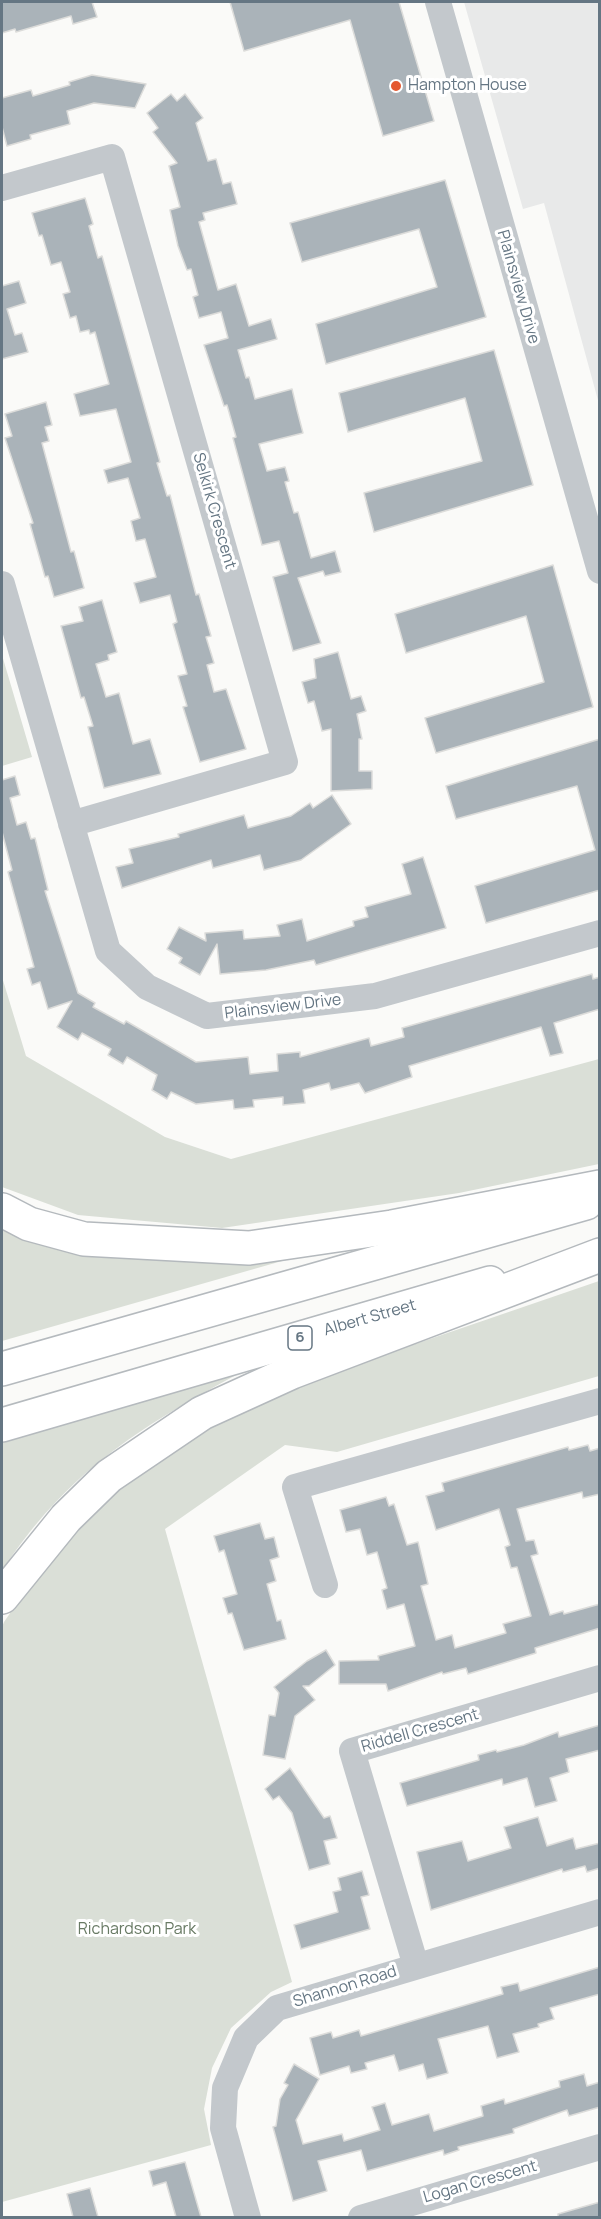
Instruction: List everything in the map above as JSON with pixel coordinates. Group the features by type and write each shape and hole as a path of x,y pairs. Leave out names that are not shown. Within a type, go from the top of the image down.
{"main road":[{"path":"2,1210 29,1224 84,1239 249,1248 284,1245 392,1227 600,1187"},
{"path":"2,1369 600,1199"},
{"path":"2,1597 66,1518 110,1476 202,1413 292,1372 600,1253"},
{"name":"Albert Street","path":"2,1425 600,1253"}],"street":[{"name":"Plainsview Drive","path":"438,2 600,572"},
{"name":"Selkirk Crescent","path":"2,189 112,157 285,762 71,824"},
{"name":"Plainsview Drive","path":"2,584 108,951 147,987 207,1016 375,996 600,933"},
{"path":"325,1585 295,1487 600,1401"},
{"name":"Riddell Crescent","path":"416,1966 352,1751 600,1678"},
{"name":"Shannon Road","path":"248,2217 223,2127 225,2088 246,2038 277,2008 600,1912"},
{"name":"Logan Crescent","path":"361,2217 600,2147"}],"shaded area":[{"path":"464,2 599,2 599,404 544,203 523,209"}],"green space":[{"path":"2,655 32,757 2,766"},
{"path":"2,977 26,1056 165,1137 231,1159 599,1059 599,1164 459,1193 222,1228 78,1215 2,1187"},
{"path":"2,1229 18,1236 310,1253 2,1341"},
{"name":"Richardson Park","path":"599,1281 599,1376 337,1452 285,1445 165,1529 292,1982 271,1992 231,2028 212,2068 204,2109 211,2145 2,2202 2,1627 4,1622 61,1539 146,1465 255,1399"},
{"path":"238,1374 168,1414 106,1456 51,1507 2,1571 2,1441"}],"building":[{"path":"2,2 92,2 97,17 73,24 71,16 16,32 15,29 2,33"},
{"name":"Hampton House","path":"230,2 399,2 434,121 383,136 350,20 244,51"},
{"path":"92,75 146,84 135,108 94,103 67,111 70,124 30,135 31,139 7,146 2,127 2,98 31,90 33,96 70,85 69,82"},
{"path":"171,94 177,101 185,94 203,118 196,123 208,161 216,159 223,184 231,182 237,204 203,213 205,220 199,222 218,290 236,284 249,326 271,319 277,339 238,350 246,378 249,377 255,399 292,389 303,433 259,444 267,471 285,467 289,481 285,482 294,513 298,512 311,558 335,551 341,572 325,576 323,571 298,578 321,643 293,651 273,577 288,573 279,541 262,545 233,438 236,437 227,405 224,406 204,345 228,338 221,312 199,318 193,297 198,295 191,269 187,270 178,246 170,210 180,207 169,166 177,163 153,132 158,128 147,113"},
{"path":"445,180 486,317 326,364 316,324 437,287 419,229 302,262 290,223"},
{"path":"85,198 93,224 89,226 98,258 102,256 160,462 157,463 167,496 170,495 196,595 199,594 211,636 206,637 214,663 207,665 214,692 226,689 246,749 200,762 183,707 187,706 178,676 187,674 173,624 177,622 170,595 140,603 134,583 156,577 145,539 136,541 131,521 140,518 128,478 108,483 104,470 131,462 116,409 80,416 74,394 109,384 95,332 90,334 89,330 80,332 76,316 70,318 63,294 70,292 61,262 51,265 42,235 39,236 32,213"},
{"path":"19,281 26,303 7,309 15,335 22,333 28,352 2,359 2,286"},
{"path":"494,350 533,485 374,532 364,493 482,461 465,398 348,432 339,393"},
{"path":"46,402 52,425 45,427 49,441 42,443 71,552 74,551 84,588 54,597 48,576 45,577 30,524 33,523 5,438 12,436 5,414"},
{"path":"553,565 593,707 436,753 425,718 544,682 526,616 406,653 395,614"},
{"path":"102,600 117,652 108,655 109,660 96,664 106,697 119,693 133,744 150,739 161,774 104,788 88,727 93,726 84,697 81,698 61,626 83,621 79,607"},
{"path":"338,652 351,699 361,696 366,711 357,714 362,739 359,739 359,771 372,771 372,789 331,791 331,729 322,731 314,701 308,703 302,682 316,678 314,659"},
{"path":"600,739 600,890 486,923 475,886 595,850 577,786 456,819 446,786"},
{"path":"15,776 20,795 10,798 17,825 26,822 31,839 35,838 48,890 45,891 78,993 95,1003 93,1007 124,1024 126,1021 196,1062 248,1057 250,1074 278,1071 277,1054 300,1052 300,1057 369,1038 371,1046 404,1037 402,1028 592,974 593,979 600,977 600,1009 554,1023 563,1053 550,1056 541,1027 409,1066 412,1077 365,1093 359,1083 331,1090 329,1083 303,1090 305,1103 283,1105 283,1097 253,1100 254,1107 234,1109 233,1100 196,1104 171,1092 167,1099 152,1090 157,1075 127,1057 123,1064 108,1055 111,1049 82,1033 78,1040 57,1027 72,1001 48,1009 40,982 32,985 27,969 34,967 8,872 12,870 2,832 2,780"},
{"path":"332,795 351,824 301,860 264,870 260,855 213,868 211,860 122,888 116,867 133,863 129,849 179,837 178,834 244,815 248,828 291,816 310,803 313,808"},
{"path":"423,857 446,928 316,965 314,960 266,970 220,974 217,944 200,975 179,963 182,958 167,949 179,927 206,941 205,933 243,930 244,939 280,936 277,925 302,919 307,941 354,926 353,921 368,917 365,907 411,894 402,864"},
{"path":"588,1445 590,1451 600,1448 600,1494 583,1498 582,1492 517,1509 526,1541 534,1540 538,1554 531,1556 550,1615 563,1611 564,1614 600,1604 600,1628 535,1648 536,1653 468,1674 466,1668 443,1674 442,1672 388,1691 386,1684 339,1684 339,1661 379,1660 378,1656 415,1646 404,1604 387,1609 382,1590 387,1588 377,1552 367,1555 360,1529 346,1532 340,1510 386,1497 389,1506 394,1504 407,1545 418,1542 428,1584 421,1586 436,1640 452,1635 455,1648 506,1633 503,1624 531,1616 517,1567 511,1568 505,1547 510,1545 499,1509 436,1530 426,1496 444,1491 442,1483 568,1447 569,1450"},
{"path":"260,1523 265,1539 274,1537 279,1557 270,1560 276,1581 267,1584 277,1621 281,1620 286,1639 244,1650 232,1613 228,1614 223,1598 237,1594 224,1550 219,1552 214,1536"},
{"path":"326,1650 335,1665 309,1686 303,1686 315,1700 295,1716 285,1759 263,1755 269,1715 275,1716 279,1693 274,1687 307,1661"},
{"path":"600,1725 600,1750 566,1759 569,1772 550,1778 557,1801 535,1807 527,1778 503,1785 502,1779 407,1806 400,1783 479,1760 478,1755 524,1745 558,1732 559,1737"},
{"path":"290,1768 324,1818 330,1816 337,1838 324,1841 330,1864 309,1870 292,1813 279,1796 273,1800 265,1789"},
{"path":"538,1817 547,1846 573,1838 576,1849 600,1843 600,1868 587,1872 585,1866 563,1872 562,1869 431,1910 417,1852 462,1841 468,1861 511,1848 504,1827"},
{"path":"362,1871 369,1895 361,1897 370,1929 301,1949 294,1925 338,1912 333,1892 341,1890 338,1878"},
{"path":"600,1967 600,1994 550,2008 554,2019 538,2024 539,2027 513,2034 519,2052 497,2058 488,2026 438,2039 448,2073 427,2079 423,2064 399,2071 394,2055 365,2063 367,2069 351,2073 349,2066 320,2075 310,2038 331,2032 333,2038 359,2030 361,2036 503,1994 501,1987 518,1983 520,1991"},
{"path":"294,2064 319,2079 296,2120 303,2144 342,2134 344,2141 380,2130 372,2107 385,2103 392,2125 429,2114 434,2131 483,2116 481,2106 504,2099 505,2104 560,2087 559,2081 584,2074 587,2086 600,2082 600,2107 569,2116 567,2110 513,2129 514,2133 458,2147 459,2150 444,2155 443,2150 367,2171 361,2150 318,2161 327,2191 293,2201 273,2127 276,2126 280,2099 288,2085 284,2083"},
{"path":"185,2162 201,2217 176,2217 166,2182 153,2186 149,2171"},
{"path":"90,2188 98,2217 73,2217 67,2194"},
{"path":"600,2202 600,2217 558,2217 558,2214"}],"place":[{"name":"Hampton House","path":"396,86"}]}
